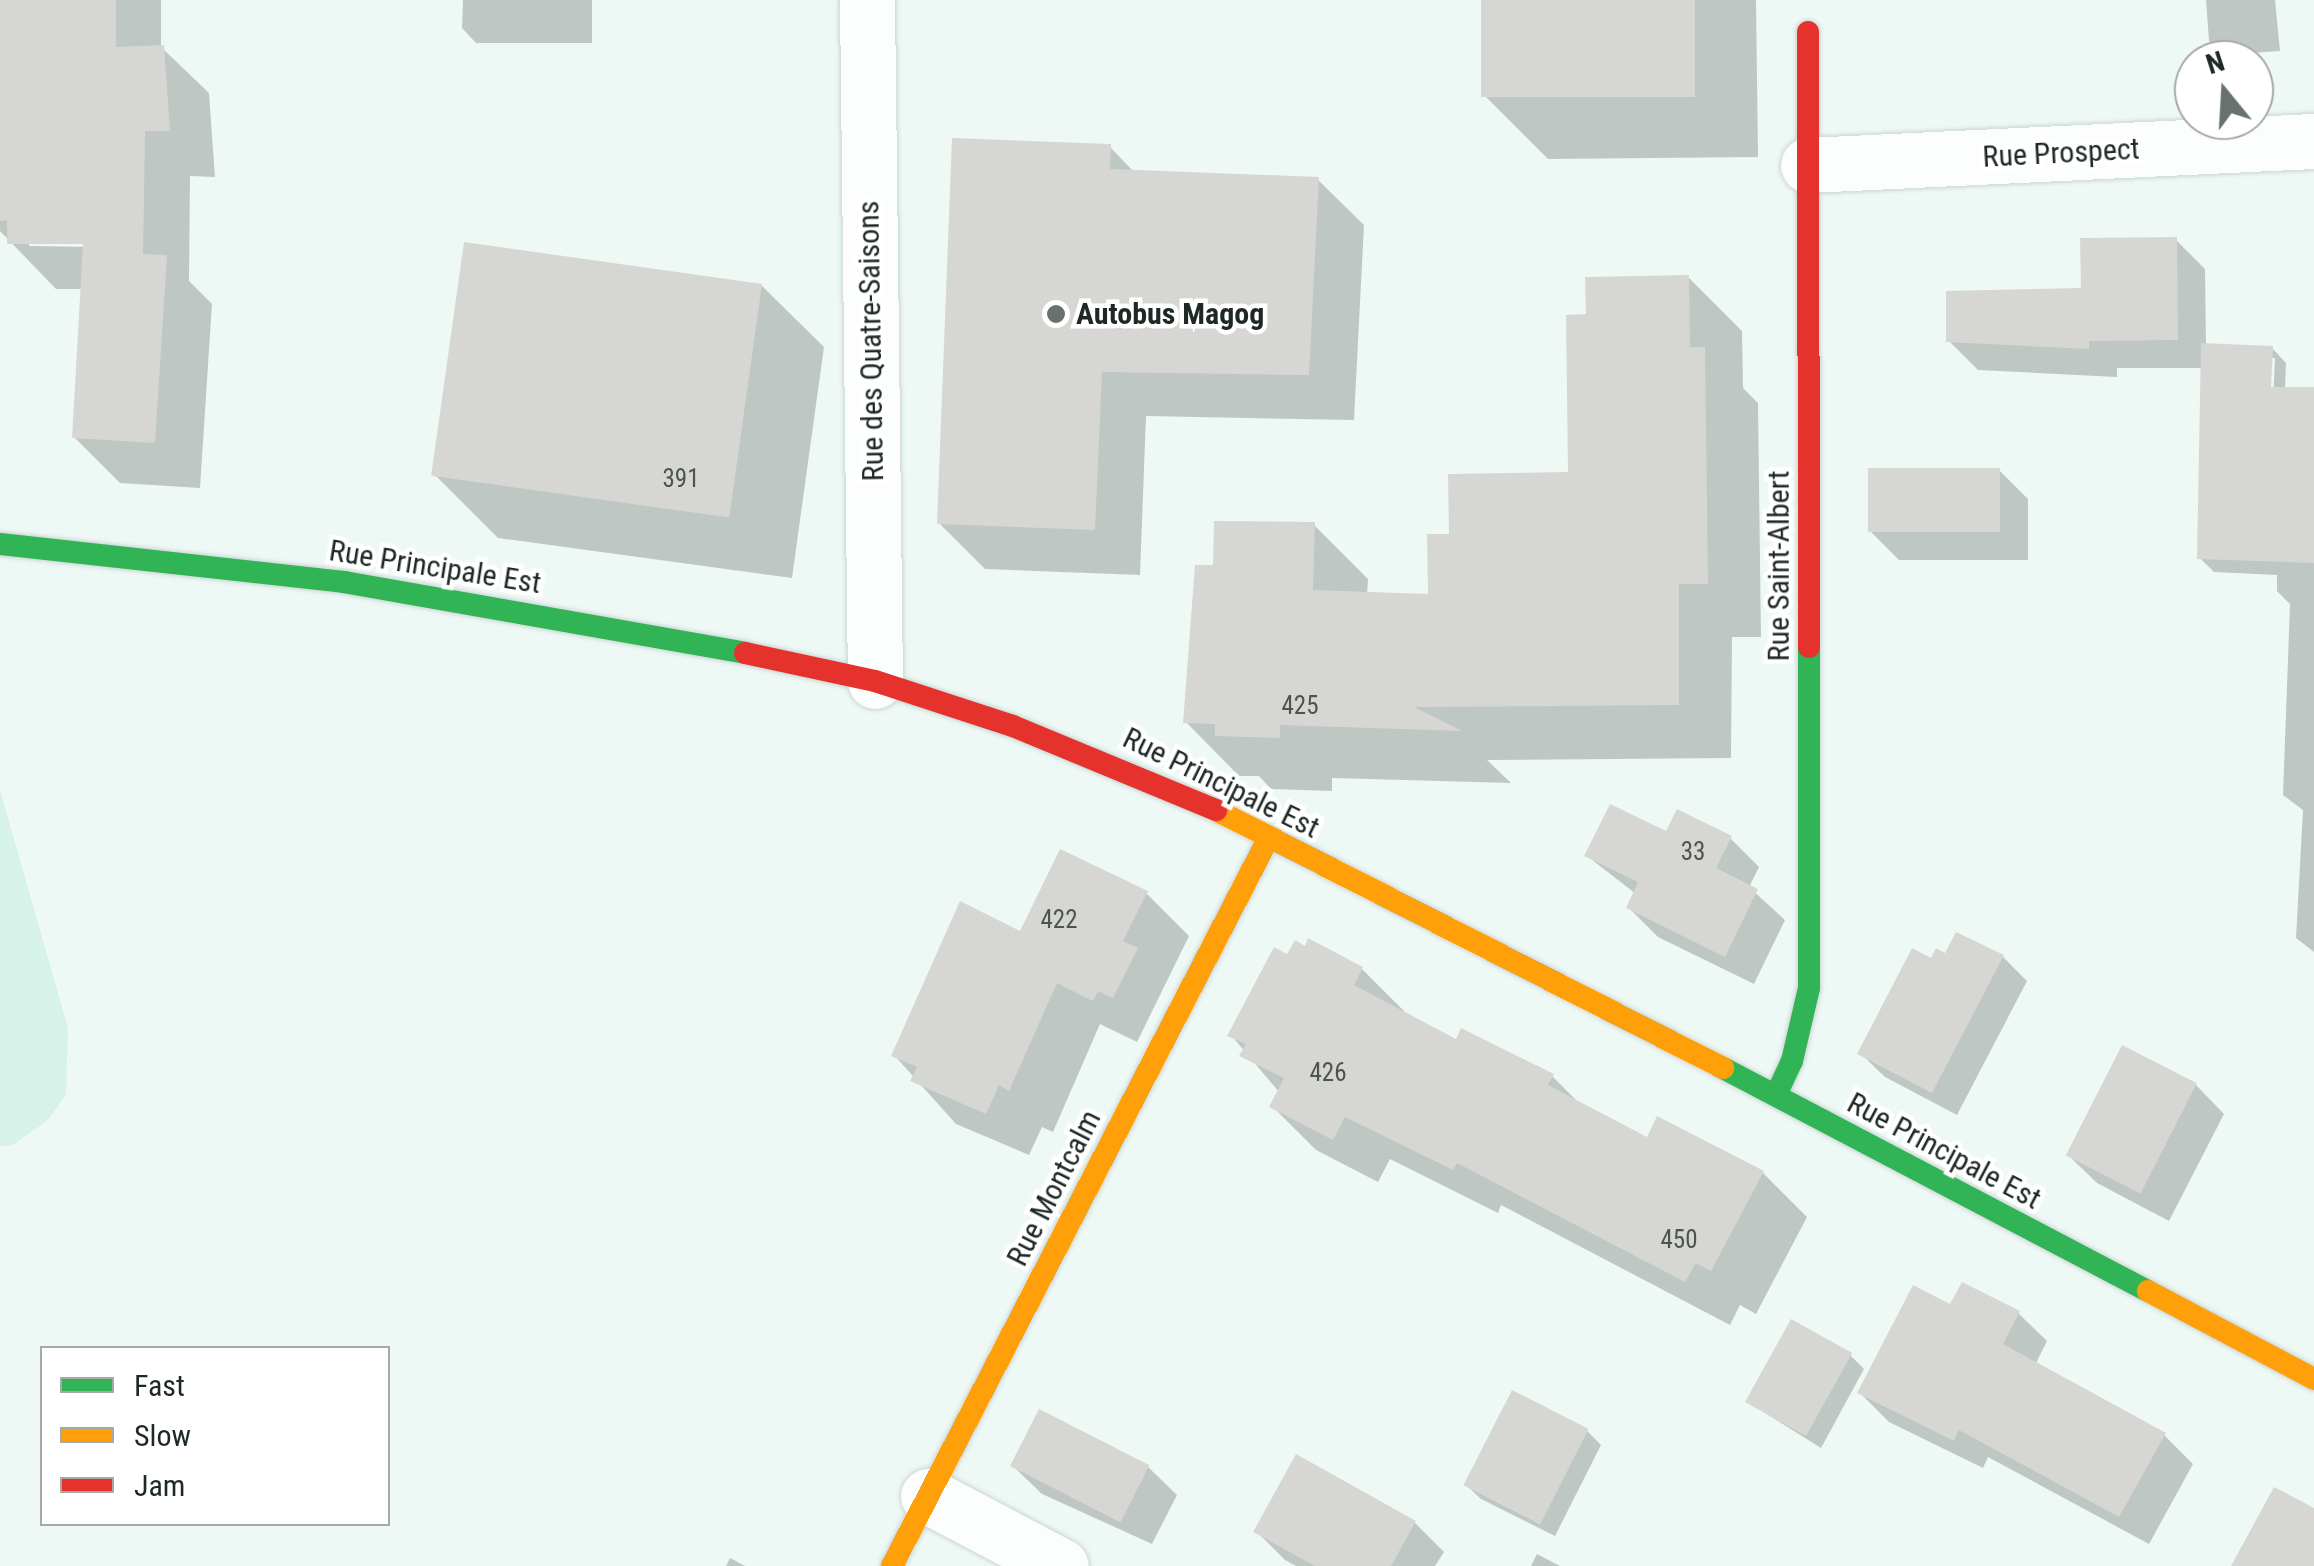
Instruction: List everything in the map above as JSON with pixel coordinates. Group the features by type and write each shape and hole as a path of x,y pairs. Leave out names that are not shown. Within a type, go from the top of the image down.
{"main road":[{"name":"Rue Saint-Albert","path":"1776,1095 1792,1061 1810,988 1808,32"},
{"name":"Rue Principale Est","path":"0,544 362,585 628,628 875,682 1098,757 1268,838 1776,1095 2314,1379"},
{"name":"Rue Montcalm","path":"892,1566 1268,838"}],"street":[{"name":"Rue des Quatre-Saisons","path":"867,0 875,682"},
{"name":"Rue Prospect","path":"1808,165 2314,141"},
{"path":"928,1496 1061,1566"}],"green space":[{"path":"0,790 68,1028 66,1095 48,1120 13,1145 0,1146"}],"building":[{"path":"0,0 116,0 116,47 164,45 170,131 145,131 143,254 167,255 155,443 72,438 83,244 7,244 7,220 0,221"},
{"path":"1481,0 1695,0 1695,97 1481,97"},
{"path":"952,138 1111,144 1110,169 1319,177 1309,375 1102,372 1095,530 937,524"},
{"path":"2177,237 2178,340 2089,341 2089,349 1946,342 1946,291 2081,288 2080,238"},
{"path":"464,242 762,284 729,518 431,476"},
{"path":"1689,275 1690,347 1705,347 1708,584 1679,584 1679,705 1414,707 1462,731 1280,725 1280,738 1215,736 1215,724 1183,723 1195,565 1213,565 1214,521 1315,522 1313,590 1428,594 1427,534 1449,534 1448,474 1568,472 1566,315 1586,314 1585,277"},
{"path":"2201,343 2273,346 2271,387 2314,387 2314,563 2197,559"},
{"path":"1868,468 2000,468 2000,532 1868,532"},
{"path":"1610,804 1666,831 1677,809 1732,836 1716,868 1758,889 1725,957 1626,908 1638,882 1584,856"},
{"path":"1060,849 1148,891 1123,941 1138,948 1113,998 1098,991 1093,1001 1057,983 1009,1091 999,1085 986,1114 910,1081 917,1067 891,1056 960,901 1020,931"},
{"path":"1956,932 2004,955 1932,1093 1857,1054 1912,948 1931,958 1936,948 1945,953"},
{"path":"1308,938 1363,967 1354,985 1456,1039 1461,1028 1554,1074 1548,1085 1647,1137 1657,1116 1764,1171 1711,1271 1696,1263 1685,1282 1457,1163 1453,1170 1345,1117 1333,1140 1269,1107 1284,1078 1239,1056 1246,1044 1227,1036 1274,947 1287,954 1295,940 1305,946"},
{"path":"2122,1045 2197,1083 2141,1194 2066,1155"},
{"path":"1962,1282 2020,1311 2003,1344 2166,1433 2119,1517 1959,1430 1954,1441 1857,1393 1913,1285 1950,1304"},
{"path":"1791,1319 1852,1353 1806,1436 1745,1402"},
{"path":"1512,1390 1589,1429 1540,1524 1463,1485"},
{"path":"1039,1409 1149,1465 1120,1522 1010,1466"},
{"path":"1296,1454 1416,1521 1391,1566 1315,1566 1253,1532"},
{"path":"2274,1487 2314,1508 2314,1566 2231,1566"}],"traffic: fast":[{"path":"0,544 344,582 745,653"},
{"path":"1776,1095 1792,1061 1809,988 1809,647"},
{"path":"1723,1068 2148,1291"}],"traffic: slow":[{"path":"1216,810 1723,1068"},
{"path":"892,1566 1269,837"},
{"path":"2148,1291 2314,1379"}],"traffic: jam":[{"path":"1808,32 1809,647"},
{"path":"745,653 875,681 1013,726 1216,810"}],"place":[{"name":"Autobus Magog","path":"1056,314"}]}
